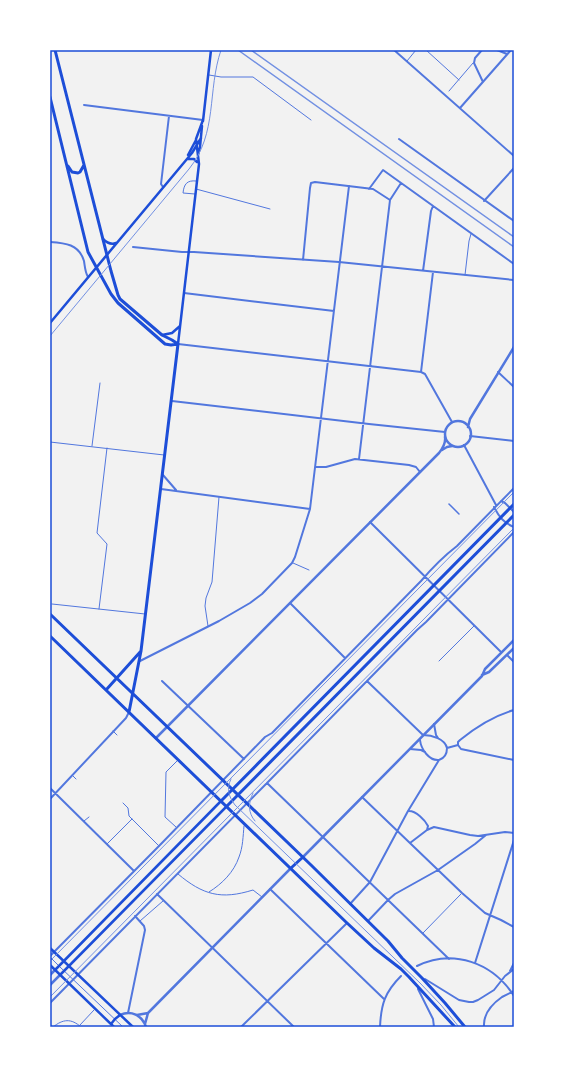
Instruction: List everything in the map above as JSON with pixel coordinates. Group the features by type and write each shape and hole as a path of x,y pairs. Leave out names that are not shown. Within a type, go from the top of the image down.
{"main road":[{"path":"55,50 118,295 162,335 178,344"},
{"path":"198,156 211,50"},
{"path":"50,97 88,252 111,294 123,308 166,344 171,346 178,344"},
{"path":"186,159 203,120"},
{"path":"50,324 192,153 201,138"},
{"path":"129,712 142,651 184,293 199,164 196,139"},
{"path":"186,159 194,159 199,164"},
{"path":"67,164 72,172 78,173 84,165"},
{"path":"103,239 111,244 119,242"},
{"path":"162,335 172,333 180,325"},
{"path":"55,970 514,504"},
{"path":"60,975 514,515"},
{"path":"50,614 368,921 422,978 465,1027"},
{"path":"50,636 347,923 374,948 410,977 455,1027"},
{"path":"106,690 142,651"},
{"path":"291,868 302,857"},
{"path":"50,948 133,1027"},
{"path":"50,965 95,1008 111,1026 114,1027"},
{"path":"111,1026 114,1019 120,1015"}],"street":[{"path":"394,50 514,156"},
{"path":"482,50 475,58 474,63 483,82"},
{"path":"497,50 508,54"},
{"path":"460,108 511,50"},
{"path":"84,105 203,120"},
{"path":"163,187 161,184 169,116"},
{"path":"399,139 514,221"},
{"path":"484,201 514,168"},
{"path":"369,189 383,170 514,264"},
{"path":"304,260 311,183 315,182 375,190 390,200"},
{"path":"359,459 390,200 401,183"},
{"path":"140,662 208,627 250,603 262,594 292,563 295,557 310,509 349,186"},
{"path":"423,271 431,211 433,206"},
{"path":"50,242 70,244 82,257 85,272 88,278"},
{"path":"133,247 182,252 339,262 514,280"},
{"path":"421,372 433,272"},
{"path":"184,293 334,311"},
{"path":"178,344 421,372 425,374 452,422"},
{"path":"468,427 470,420 514,347"},
{"path":"498,372 514,387"},
{"path":"171,400 321,419 445,432"},
{"path":"439,453 444,444 447,426 452,422 463,422 470,420"},
{"path":"156,738 439,453 448,447 464,445 468,441 471,433 463,422"},
{"path":"470,436 514,441"},
{"path":"445,437 449,443 456,447"},
{"path":"464,445 496,505"},
{"path":"315,467 326,467 353,459 359,459 409,466 416,468 420,472"},
{"path":"162,475 177,491"},
{"path":"50,957 265,737 272,733 449,552 457,546 514,488"},
{"path":"160,489 310,509"},
{"path":"501,500 514,512"},
{"path":"449,504 459,514"},
{"path":"494,507 500,518 514,527"},
{"path":"370,522 502,652"},
{"path":"50,1003 514,532"},
{"path":"290,603 345,658"},
{"path":"302,857 482,676 486,669 514,640"},
{"path":"482,676 489,672 514,649"},
{"path":"507,655 514,662"},
{"path":"162,681 244,759"},
{"path":"367,681 423,735 439,739"},
{"path":"458,745 460,740 477,727 497,716 514,710"},
{"path":"50,799 126,718 129,712"},
{"path":"350,904 370,882 408,811 439,760 446,755 447,748 436,735 434,724"},
{"path":"420,738 420,743 426,753 433,760 439,760"},
{"path":"447,748 458,745"},
{"path":"458,745 462,749 514,760"},
{"path":"409,749 421,750 426,753"},
{"path":"268,783 449,959"},
{"path":"50,788 134,871"},
{"path":"362,797 462,893 485,913 514,927"},
{"path":"408,811 414,811 426,822 428,826 427,830"},
{"path":"410,843 432,827 470,835 486,835 505,832 514,833"},
{"path":"368,921 395,894 438,870 486,835"},
{"path":"475,963 514,840"},
{"path":"137,1015 148,1013 291,868"},
{"path":"270,889 384,999"},
{"path":"157,894 294,1027"},
{"path":"128,1012 145,930 144,926 135,916"},
{"path":"241,1027 347,923"},
{"path":"417,966 433,960 466,960 488,969 502,980 513,992 514,996"},
{"path":"510,973 514,963"},
{"path":"422,978 459,1000 473,1002 494,990 514,969"},
{"path":"50,975 55,970"},
{"path":"50,985 60,975"},
{"path":"380,1027 380,1016 384,999 392,985 401,976"},
{"path":"416,984 433,1019 434,1027"},
{"path":"484,1027 484,1018 490,1009 501,998 513,992"},
{"path":"120,1015 128,1012 137,1015 143,1020 146,1026"},
{"path":"146,1026 148,1013"}],"lane":[{"path":"407,61 416,50"},
{"path":"426,50 459,80"},
{"path":"449,91 474,61"},
{"path":"208,75 253,78 311,120"},
{"path":"195,194 184,192 184,188 189,181 197,181"},
{"path":"196,189 270,208"},
{"path":"465,275 471,234"},
{"path":"92,446 100,384"},
{"path":"50,442 164,455"},
{"path":"99,609 107,544 97,533 107,448"},
{"path":"208,627 205,606 206,598 212,582 219,496"},
{"path":"292,563 309,570"},
{"path":"52,604 146,614"},
{"path":"439,661 474,625"},
{"path":"113,731 117,735"},
{"path":"177,828 166,817 166,772 178,759"},
{"path":"72,775 76,779"},
{"path":"124,802 128,808 129,816 159,846"},
{"path":"84,822 89,817"},
{"path":"107,844 132,818"},
{"path":"208,892 222,883 236,865 241,850 244,823"},
{"path":"177,873 194,886 208,892 219,895 233,895 253,890 256,891 262,898"},
{"path":"423,934 462,893"},
{"path":"140,922 164,900"},
{"path":"50,957 123,1027"},
{"path":"50,1024 53,1027 60,1022 68,1020 75,1022 80,1026 95,1008"}],"tram line":[{"path":"50,336 189,169 198,155 208,126 214,81 221,50"},
{"path":"50,961 514,492"},
{"path":"50,997 514,528"},
{"path":"231,779 229,783 229,793 235,805 420,983 459,1027"},
{"path":"253,793 250,800 250,808 251,815 255,821"}],"railway":[{"path":"238,50 514,247"},
{"path":"251,50 514,237"}]}
